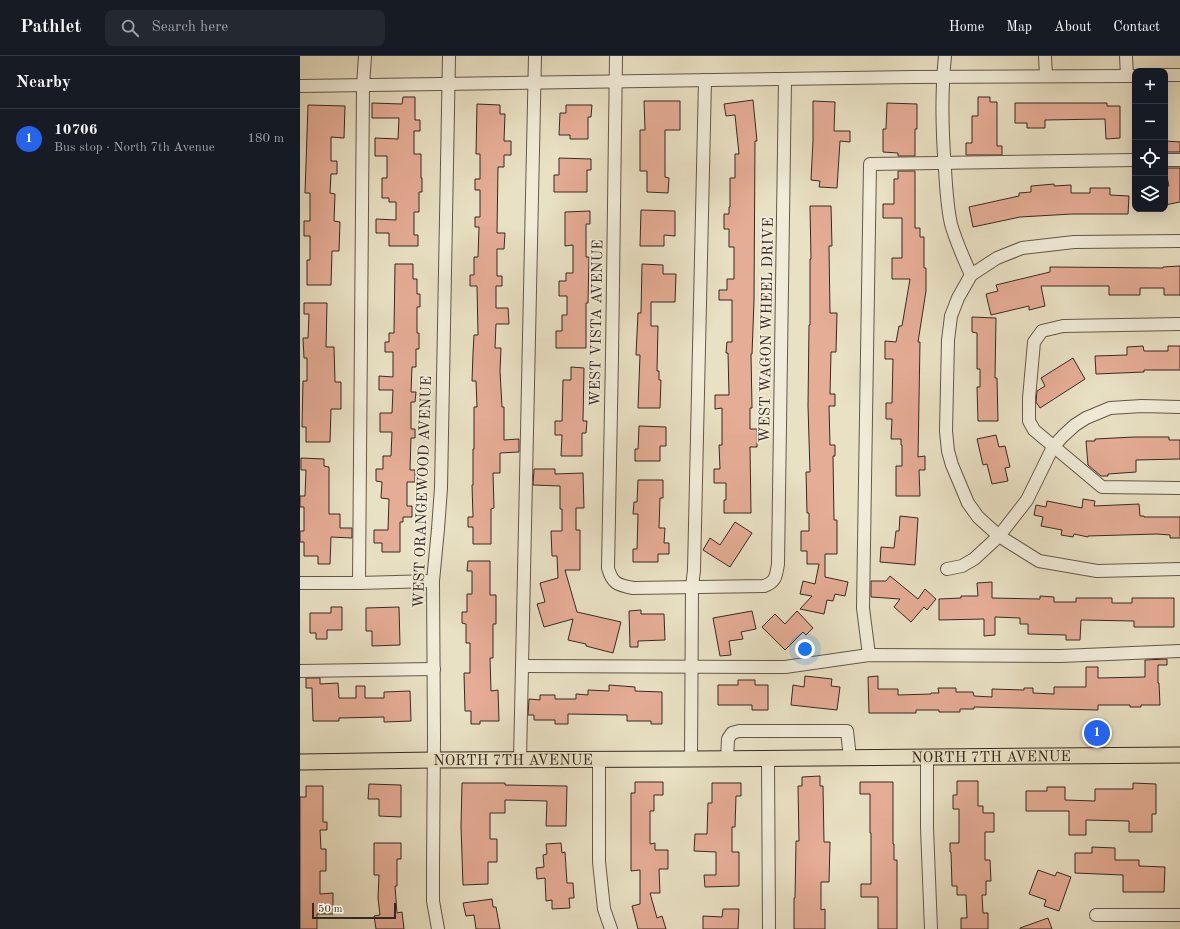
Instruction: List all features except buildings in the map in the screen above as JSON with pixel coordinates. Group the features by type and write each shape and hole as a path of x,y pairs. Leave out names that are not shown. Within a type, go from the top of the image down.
{"main road":[{"name":"NORTH 7TH AVENUE","path":"300,762 1180,755"}],"street":[{"path":"359,583 365,56"},
{"name":"WEST ORANGEWOOD AVENUE","path":"438,929 434,901 433,869 433,581 441,488 449,56"},
{"path":"520,760 535,56"},
{"name":"WEST VISTA AVENUE","path":"616,56 608,568 612,579 620,585 632,588 692,587"},
{"path":"945,56 942,132 947,200 951,224 971,275"},
{"path":"1045,56 1046,76"},
{"path":"300,86 943,77 1131,76 1126,56"},
{"path":"1168,75 1180,75"},
{"name":"WEST WAGON WHEEL DRIVE","path":"692,587 764,586 771,584 774,581 778,564 785,79"},
{"path":"691,759 692,587 694,570 705,80"},
{"path":"869,655 863,608 870,164 1132,160"},
{"path":"1168,160 1180,160"},
{"path":"1180,242 1074,242 1022,248 997,258 971,275 950,316 946,431 948,451 952,465 968,503 978,517 999,536 1039,561 1097,571 1180,569"},
{"path":"1180,324 1063,326 1042,331 1034,342 1029,398 1029,421 1034,430 1102,487 1180,488"},
{"path":"947,569 962,566 974,559 999,536 1027,500 1054,447 1075,425 1086,418 1110,408 1142,406 1180,407"},
{"path":"300,583 433,581"},
{"path":"522,666 785,667 869,655 1061,656 1180,651"},
{"path":"300,672 434,669"},
{"path":"727,759 728,739 732,733 739,731 847,731 850,758"},
{"path":"927,757 927,828 931,929"},
{"path":"768,758 769,929"},
{"path":"599,759 599,862 604,909 611,929"},
{"path":"1096,915 1180,915"}],"place":[{"name":"10706","path":"1097,733"}]}
